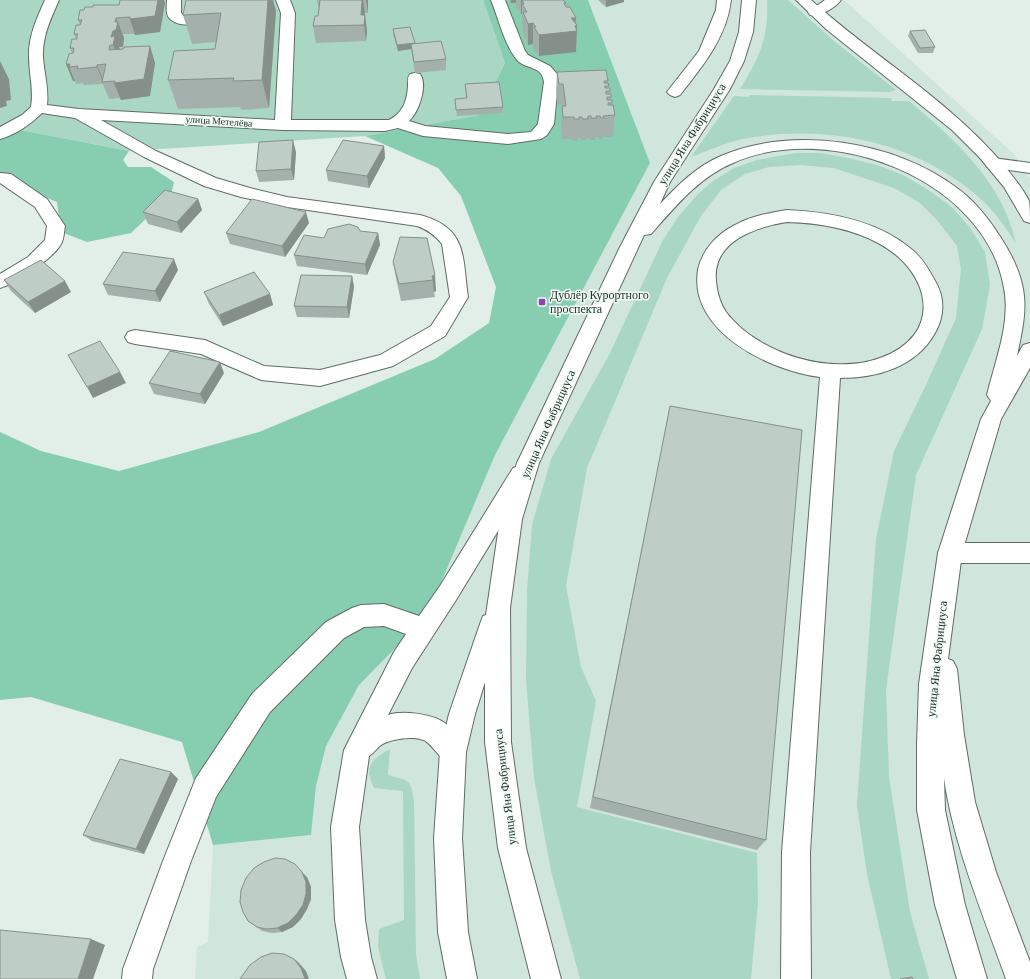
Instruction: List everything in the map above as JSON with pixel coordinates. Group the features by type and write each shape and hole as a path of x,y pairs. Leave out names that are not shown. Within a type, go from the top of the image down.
{"main road":[{"path":"0,134 28,118 39,108 40,100 36,56 38,33 52,0"},
{"path":"174,0 174,15 184,21"},
{"path":"283,0 288,13 283,125"},
{"path":"416,77 415,97 407,115 400,123 423,131 508,140 535,136 541,132 546,124 551,82 550,74 545,69 522,58 498,0"},
{"path":"675,92 706,52 723,10 724,0"},
{"name":"улица Яна Фабрициуса","path":"546,979 512,848 498,742 498,608 511,519 528,463 629,247 662,182 722,88 737,61 746,32 749,0"},
{"path":"803,0 815,12 959,128 993,163 1022,201 1030,218"},
{"path":"815,12 834,0"},
{"name":"улица Метелёва","path":"39,108 79,114 283,125 378,127 400,123"},
{"path":"79,114 150,154 210,182 247,193 288,202 356,213 420,220 443,233 452,243 459,297 438,331 386,361 320,378 261,373 205,346 135,337"},
{"path":"629,247 679,193 701,173 727,158 756,149 789,144 817,144 847,148 875,155 921,173 944,186 963,202 982,223 998,246 1010,272 1015,298 1013,324 991,419"},
{"path":"993,163 1030,168"},
{"path":"0,178 5,178 41,203 56,226 53,242 34,261 0,282"},
{"path":"807,216 828,219 862,228 887,240 903,252 919,270 926,280 932,295 934,310 931,324 924,338 912,350 895,360 876,367 855,371 831,370 807,367 784,361 762,352 738,335 716,312 709,296 706,281 707,267 713,254 722,242 734,232 750,224 768,219 807,216"},
{"name":"улица Яна Фабрициуса","path":"972,979 950,905 931,810 930,744 932,684 950,553 991,419 1030,350"},
{"path":"796,979 796,852 831,370"},
{"path":"362,979 356,957 350,920 345,827 357,750 403,660 448,593 528,463"},
{"path":"950,553 1030,553"},
{"path":"462,979 453,932 448,838 453,752 462,714 498,608"},
{"path":"137,979 138,969 177,861 206,788 261,703 335,630 361,616 384,615 424,629"},
{"path":"939,627 951,735 961,802 982,872 1021,979"},
{"path":"357,750 372,736 393,726 420,726 436,732 453,752"}],"shaded area":[{"path":"588,0 844,0 1014,154 1030,178 1030,979 195,979 197,947 208,942 213,845 311,835 316,786 326,746 359,685 427,616 495,455 650,163"}],"green space":[{"path":"0,0 483,0 505,63 479,115 365,136 129,151 0,126"},
{"path":"483,0 588,0 650,163 495,455 427,616 359,685 326,746 316,786 311,835 213,845 182,742 31,697 0,700 0,432 41,451 119,471 259,432 435,359 489,323 496,287 461,196 438,168 365,136 479,115 505,63"},
{"path":"767,0 788,0 834,41 896,90 889,92 740,89 753,67 761,47 766,26"},
{"path":"749,95 891,98 892,101 909,101 960,147 989,182 1010,222 1016,244 1005,227 983,201 958,181 931,165 903,152 873,142 842,136 779,134 741,139 691,157 734,96 749,97"},
{"path":"0,126 129,151 123,160 128,167 151,167 174,182 171,195 131,233 87,242 61,232 57,202 0,179"},
{"path":"796,153 821,153 848,158 877,165 903,175 927,189 952,207 971,229 985,252 990,285 982,329 916,475 886,690 889,777 910,912 929,979 891,979 867,874 857,805 876,539 894,451 956,318 961,269 957,246 937,220 920,203 894,188 834,168 800,165 769,167 745,174 721,190 701,216 667,278 587,468 566,586 581,667 596,701 577,807 757,853 758,902 751,979 580,979 551,871 534,778 526,680 527,591 532,525 551,459 609,355 663,240 678,217 697,195 713,181 734,168 757,160"},
{"path":"390,749 388,775 400,778 410,784 414,801 416,955 420,979 386,979 378,947 379,929 404,920 403,791 374,788 369,775 369,769 374,761"}],"building":[{"path":"120,0 158,0 155,16 130,19 130,17 116,18 115,22 118,22 116,30 113,31 111,37 115,36 113,45 110,45 109,50 123,49 124,47 150,46 144,79 114,83 115,81 102,82 106,64 97,65 97,67 77,69 78,66 69,67 70,64 66,64 69,54 73,53 74,48 70,48 72,39 77,39 78,34 74,34 76,25 80,25 82,20 78,20 80,10 84,10 85,7 93,7 93,5 119,5"},
{"path":"186,0 268,0 262,80 233,81 234,78 168,80 174,51 215,49 221,13 183,15"},
{"path":"320,0 362,0 361,15 365,15 364,25 313,26 315,16 318,16"},
{"path":"522,0 563,0 566,3 564,3 566,7 570,7 576,18 571,18 577,25 575,26 577,31 539,35 533,23 528,24 523,12 527,12 522,4 524,4"},
{"path":"410,27 415,43 397,45 393,29"},
{"path":"925,30 935,47 920,48 910,31"},
{"path":"441,41 446,59 414,62 411,44"},
{"path":"606,70 608,81 604,81 604,83 608,83 609,86 605,86 605,88 610,88 610,91 606,91 606,94 611,94 611,97 607,97 607,100 612,100 612,103 608,103 608,105 613,105 615,115 603,116 604,118 596,116 597,118 591,118 591,116 588,116 588,119 583,119 582,117 579,117 579,119 574,119 574,117 563,117 562,106 566,106 563,84 559,84 557,72"},
{"path":"499,82 503,107 456,110 455,99 467,98 465,84"},
{"path":"293,140 291,169 256,171 259,142"},
{"path":"343,140 384,146 367,176 326,170"},
{"path":"165,190 198,199 177,222 143,212"},
{"path":"252,199 306,212 282,246 226,233"},
{"path":"349,224 358,227 360,231 378,233 365,264 294,255 304,235 324,238 328,229"},
{"path":"400,237 427,238 435,275 432,276 433,280 399,284 393,262"},
{"path":"123,252 174,259 155,291 103,284"},
{"path":"41,260 65,281 28,302 4,280"},
{"path":"254,272 270,294 219,315 204,292"},
{"path":"301,275 352,276 347,307 294,306"},
{"path":"100,341 120,372 87,387 68,355"},
{"path":"170,351 220,362 200,394 149,383"},
{"path":"670,406 802,430 766,840 593,797"},
{"path":"120,759 171,772 136,849 83,835"},
{"path":"275,858 285,859 295,864 302,872 306,882 306,894 303,905 288,923 277,928 266,929 257,927 248,921 240,902 241,890 246,878 254,868"},
{"path":"0,930 91,939 78,979 0,979"},
{"path":"272,953 284,954 294,959 301,968 305,979 240,979 250,965 261,957"},
{"path":"912,977 913,979 900,979"}],"place":[{"name":"Дублёр Курортного проспекта","path":"542,302"}]}
